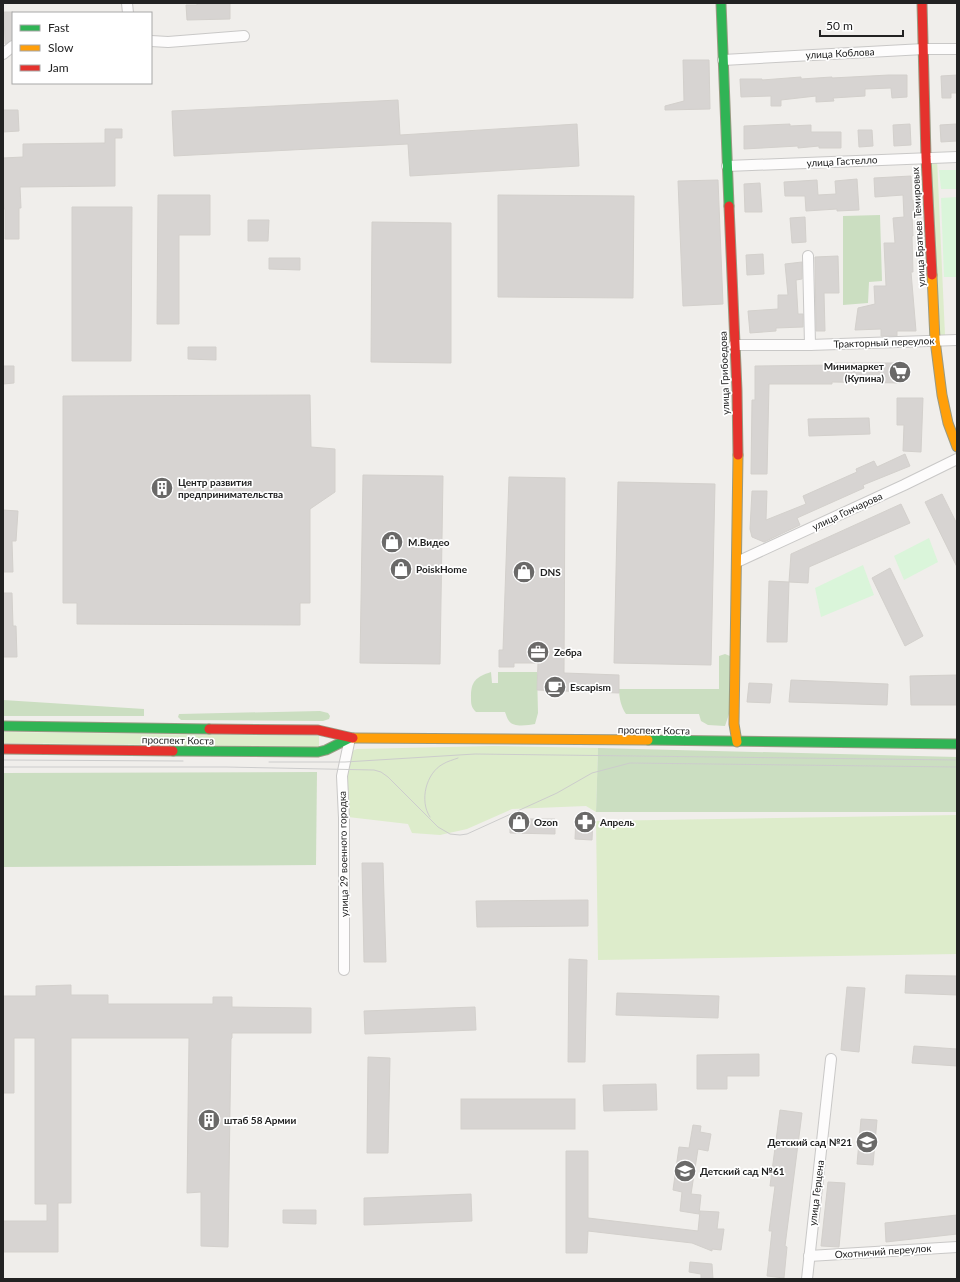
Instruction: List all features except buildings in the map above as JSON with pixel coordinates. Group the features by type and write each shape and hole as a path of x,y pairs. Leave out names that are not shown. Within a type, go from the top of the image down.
{"main road":[{"name":"улица Грибоедова","path":"721,3 738,477 734,724 737,742"},
{"name":"улица Братьев Темировых","path":"922,3 926,158 934,340 942,395 948,423 957,447"},
{"name":"проспект Коста","path":"3,726 318,730 350,738 957,744"},
{"name":"проспект Коста","path":"3,749 318,752 326,750 350,738"}],"street":[{"path":"152,41 168,42 244,36"},
{"path":"3,54 12,47"},
{"name":"улица Коблова","path":"723,60 924,49 957,49"},
{"name":"улица Гастелло","path":"727,166 957,157"},
{"path":"808,256 810,345"},
{"name":"Тракторный переулок","path":"734,345 810,345 957,340"},
{"name":"улица Гончарова","path":"737,562 957,459"},
{"name":"улица 29 военного городка","path":"344,970 344,818 342,776 350,738"},
{"name":"улица Герцена","path":"807,1279 831,1059"},
{"name":"Охотничий переулок","path":"809,1256 957,1247"}],"green space":[{"path":"931,158 937,158 945,335 940,335"},
{"path":"939,170 957,170 957,189 941,189"},
{"path":"957,197 957,277 944,277 941,198"},
{"path":"880,215 882,281 869,282 868,303 843,305 843,216"},
{"path":"929,538 938,562 904,580 894,556"},
{"path":"863,565 874,595 821,617 815,588"},
{"path":"725,654 730,656 729,714 725,726 708,725 701,721 699,714 626,714 624,711 619,695 619,689 719,689 719,656"},
{"path":"491,672 492,683 498,683 498,672 537,672 538,713 535,724 521,726 514,725 508,720 505,712 476,712 474,710 471,702 473,683 478,678"},
{"path":"3,700 144,709 144,716 3,716"},
{"path":"320,711 328,713 330,716 329,719 323,721 181,720 178,717 179,714"},
{"path":"3,732 319,736 319,747 3,743"},
{"path":"493,746 598,748 596,812 586,806 512,809 467,829 440,835 412,833 408,824 348,817 345,779 352,751 357,749"},
{"path":"598,748 957,757 957,812 596,812"},
{"path":"317,772 316,865 3,867 3,773"},
{"path":"957,815 957,954 598,960 596,821"}],"tram line":[{"path":"269,762 345,762 475,754 957,760"},
{"path":"430,817 425,803 425,796 426,788 432,774 437,768 445,763 458,758"},
{"path":"3,760 183,761"},
{"path":"3,767 226,767 374,770 381,772 388,777 438,827 450,834 460,835 467,834 557,793 592,773 630,763 957,767"}],"traffic: fast":[{"path":"721,3 729,206"},
{"path":"3,726 209,729"},
{"path":"173,751 318,752 326,750 350,738"},
{"path":"648,740 957,744"}],"traffic: slow":[{"path":"932,275 935,340 942,395 948,423 957,447"},
{"path":"737,742 734,724 738,455"},
{"path":"353,738 648,740"}],"traffic: jam":[{"path":"922,3 926,157 932,275"},
{"path":"729,206 737,390 738,455"},
{"path":"209,729 318,730 353,738"},
{"path":"3,749 173,751"}],"place":[{"name":"Минимаркет (Купина)","path":"900,372"},
{"name":"Центр развития предпринимательства","path":"162,488"},
{"name":"M.Видео","path":"392,542"},
{"name":"PoiskHome","path":"401,569"},
{"name":"DNS","path":"524,572"},
{"name":"Zeбра","path":"538,652"},
{"name":"Escapism","path":"555,687"},
{"name":"Ozon","path":"519,822"},
{"name":"Апрель","path":"585,822"},
{"name":"штаб 58 Армии","path":"209,1120"},
{"name":"Детский сад №21","path":"867,1142"},
{"name":"Детский сад №61","path":"685,1171"}]}
